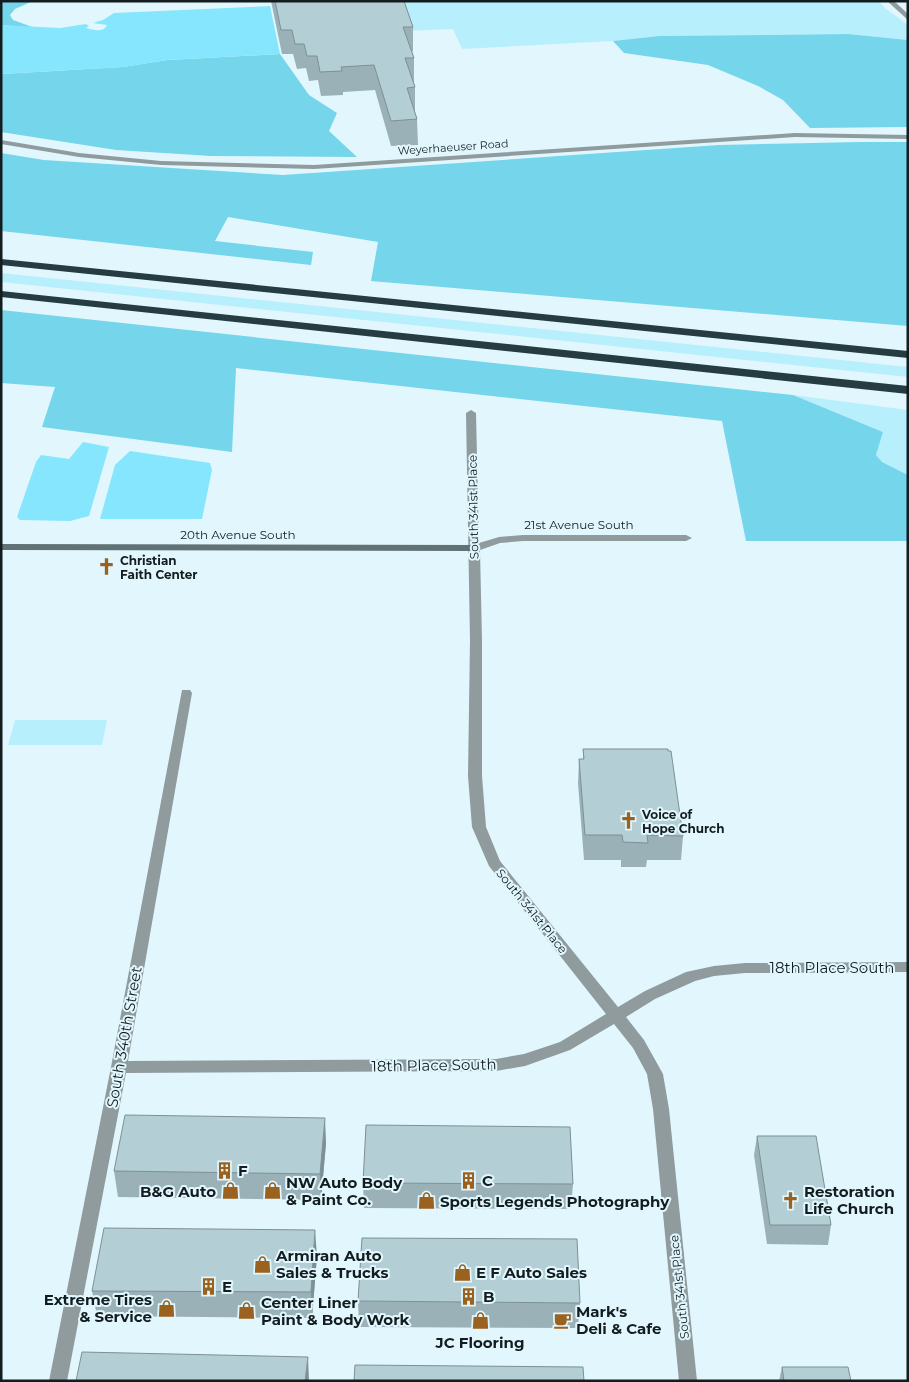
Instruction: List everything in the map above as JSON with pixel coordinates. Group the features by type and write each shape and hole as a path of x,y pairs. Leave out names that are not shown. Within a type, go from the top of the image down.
{"highway":[{"path":"1,262 908,355"},
{"path":"1,294 908,390"},
{"path":"590,322 908,345"}],"street":[{"path":"890,1 908,18"},
{"name":"Weyerhaeuser Road","path":"1,142 79,155 151,162 314,167 795,136 908,137"},
{"name":"South 341st Place","path":"471,413 474,548 475,776 479,828 494,864 618,1016 647,1058 655,1074 660,1093 688,1381"},
{"name":"21st Avenue South","path":"474,548 499,540 523,538 686,538"},
{"name":"20th Avenue South","path":"1,547 474,548"},
{"name":"South 340th Street","path":"58,1381 119,1067 186,693"},
{"name":"18th Place South","path":"119,1067 496,1065 525,1060 565,1046 671,984 691,976 714,971 790,966 908,967"}],"shaded area":[{"path":"1,1 33,1 15,9 10,15 13,20 35,28 1,25"},
{"path":"396,1 879,1 885,8 908,25 908,40 848,34 659,36 613,41 462,49 453,29 406,31"},
{"path":"270,6 280,54 167,60 123,67 1,74 1,25 60,28 86,24 89,26 86,28 98,30 105,28 107,25 93,23 103,20 114,13"},
{"path":"848,34 908,40 908,127 810,128 783,100 758,86 708,65 624,53 613,41 659,36"},
{"path":"280,54 309,95 337,113 329,131 357,157 211,156 116,150 1,132 1,74 123,67 167,60"},
{"path":"908,142 908,326 371,281 378,242 228,217 215,241 313,252 311,265 1,231 1,153 44,160 283,175 719,145"},
{"path":"1,273 908,367 908,377 1,282"},
{"path":"1,310 793,395 883,432 876,455 882,462 908,475 908,541 746,541 722,421 236,368 232,452 42,427 55,387 1,383"},
{"path":"793,395 908,410 908,475 882,462 876,455 883,432"},
{"path":"83,442 109,447 89,516 70,521 20,520 17,517 36,462 41,455 69,459"},
{"path":"130,451 210,463 212,470 202,519 100,519 115,465"},
{"path":"15,720 107,720 102,745 8,745"}],"building":[{"path":"275,1 404,1 413,27 403,27 414,58 405,58 415,87 407,88 417,119 391,121 374,65 341,67 342,71 320,72 317,56 307,56 304,44 295,44 292,30 281,30"},
{"name":"Voice of Hope Church","path":"583,749 668,749 668,751 671,751 683,836 647,835 648,843 623,842 622,835 585,835 579,759 584,759"},
{"path":"125,1115 325,1118 320,1174 114,1171"},
{"path":"366,1125 570,1127 573,1184 363,1183"},
{"name":"Restoration Life Church","path":"757,1136 816,1136 831,1225 770,1225"},
{"path":"104,1228 315,1230 311,1292 92,1291"},
{"path":"362,1238 577,1239 580,1303 358,1301"},
{"path":"82,1352 308,1357 305,1381 76,1381"},
{"path":"355,1365 583,1367 584,1381 354,1381"},
{"path":"782,1367 848,1367 851,1381 784,1381"}],"place":[{"name":"Christian Faith Center","path":"106,567"},
{"name":"Voice of Hope Church","path":"628,821"},
{"name":"F","path":"224,1170"},
{"name":"C","path":"468,1180"},
{"name":"B&G Auto","path":"230,1191"},
{"name":"NW Auto Body & Paint Co.","path":"272,1191"},
{"name":"Restoration Life Church","path":"790,1200"},
{"name":"Sports Legends Photography","path":"426,1201"},
{"name":"Armiran Auto Sales & Trucks","path":"262,1264"},
{"name":"E F Auto Sales","path":"462,1272"},
{"name":"E","path":"208,1286"},
{"name":"B","path":"469,1296"},
{"name":"Extreme Tires & Service","path":"166,1308"},
{"name":"Center Liner Paint & Body Work","path":"247,1311"},
{"name":"Mark's Deli & Cafe","path":"562,1320"},
{"name":"JC Flooring","path":"480,1321"}]}
